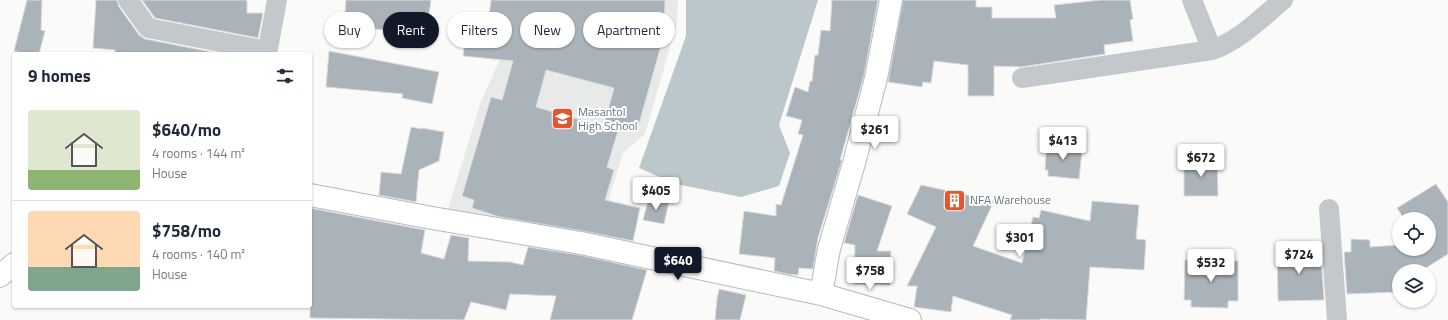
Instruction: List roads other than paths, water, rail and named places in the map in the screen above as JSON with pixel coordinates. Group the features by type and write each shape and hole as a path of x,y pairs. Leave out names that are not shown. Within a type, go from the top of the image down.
{"street":[{"path":"128,0 148,28 267,52 277,0"},
{"path":"821,294 829,249 854,163 876,78 891,0"},
{"path":"1192,0 1212,50"},
{"path":"1022,78 1212,50 1222,47 1249,28 1283,0"},
{"path":"312,196 581,243 821,294 910,320"},
{"path":"1329,209 1337,320"},
{"path":"0,276 12,266"}],"place":[{"name":"Masantol High School","path":"562,119"},
{"name":"NFA Warehouse","path":"954,200"}]}
